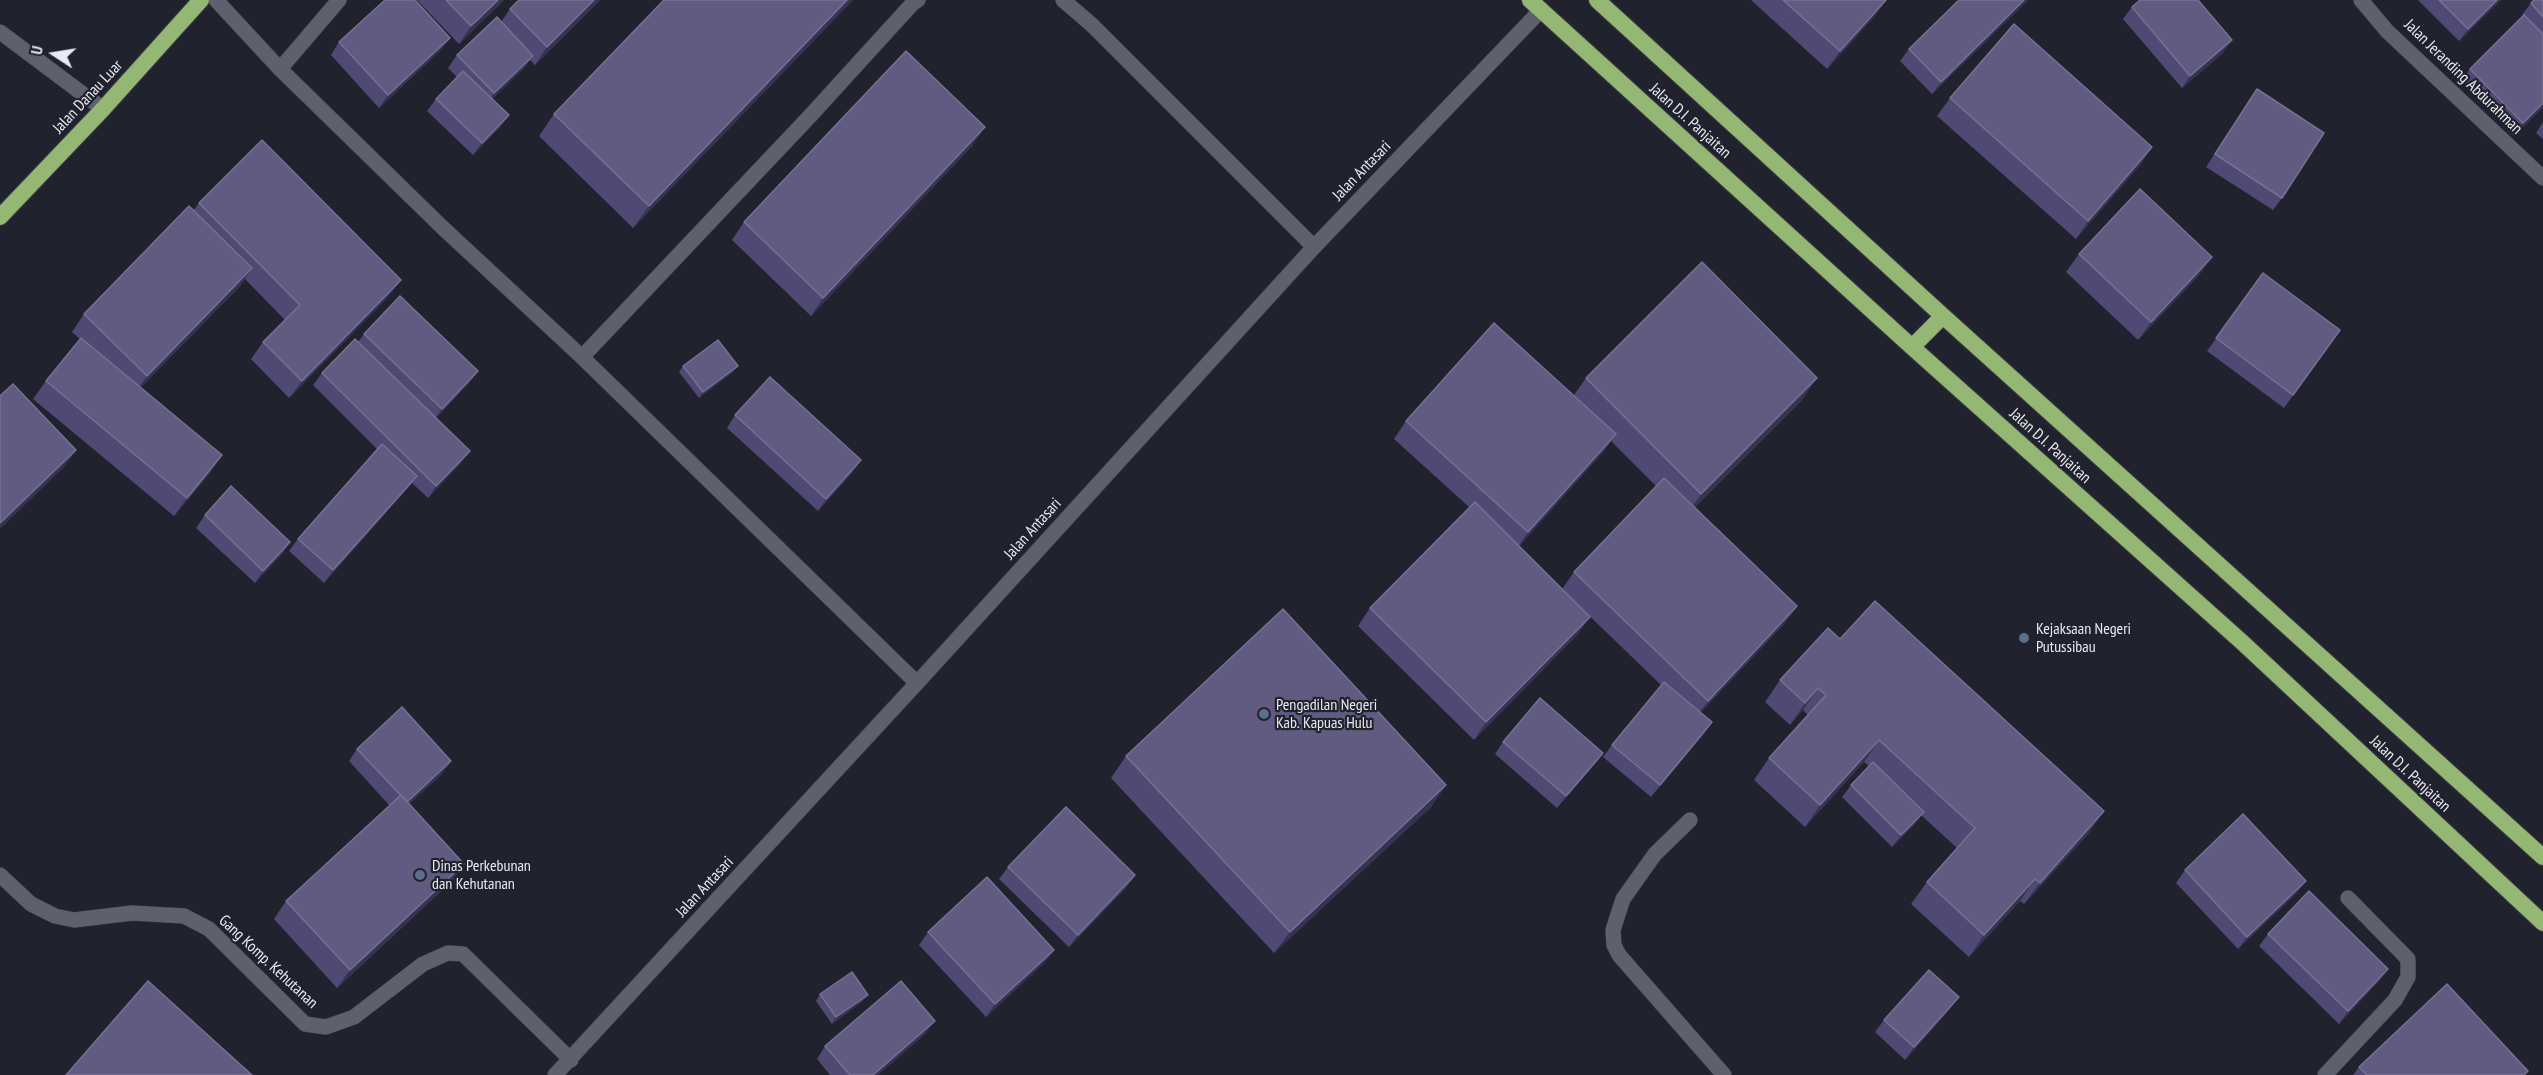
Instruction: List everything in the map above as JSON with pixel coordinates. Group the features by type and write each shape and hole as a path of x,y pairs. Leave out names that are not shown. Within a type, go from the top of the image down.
{"highway":[{"name":"Jalan Danau Luar","path":"0,217 103,109 201,0"},
{"name":"Jalan D.I. Panjaitan","path":"1597,0 1943,316 2543,857"},
{"name":"Jalan D.I. Panjaitan","path":"1536,5 1912,347 2243,643 2543,923"},
{"path":"1912,347 1943,316"}],"street":[{"path":"216,0 280,69 434,219 582,357 918,683"},
{"path":"280,69 339,0"},
{"path":"582,357 918,0"},
{"path":"1063,0 1092,25 1314,247"},
{"name":"Jalan Jeranding Abdurahman","path":"2361,0 2387,31 2543,178"},
{"name":"Jalan Antasari","path":"555,1075 918,683 1536,5"},
{"path":"0,32 103,109"},
{"path":"1690,820 1655,854 1623,899 1613,930 1614,945 1619,956 1724,1075"},
{"name":"Gang Komp. Kehutanan","path":"0,875 31,904 55,916 74,920 132,913 184,916 209,929 305,1024 326,1027 354,1017 423,964 448,953 463,954 571,1060"},
{"path":"2325,1075 2395,1000 2408,977 2408,959 2348,898"}],"building":[{"path":"385,0 415,0 450,38 388,95 339,42"},
{"path":"446,0 498,0 471,26"},
{"path":"519,0 594,0 547,47 510,9"},
{"path":"664,0 847,0 649,206 554,114"},
{"path":"1783,0 1886,0 1840,51"},
{"path":"1959,0 2024,0 1941,82 1909,49"},
{"path":"2140,0 2198,0 2232,40 2190,76 2132,7"},
{"path":"2439,0 2497,0 2468,29"},
{"path":"2534,0 2543,0 2543,17 2531,3"},
{"path":"2524,15 2543,34 2543,103 2523,123 2470,69"},
{"path":"497,17 533,56 494,93 457,55"},
{"path":"2014,24 2152,147 2088,221 1950,98"},
{"path":"906,51 985,127 823,298 744,222"},
{"path":"463,71 509,115 482,143 436,99"},
{"path":"2257,89 2324,133 2282,198 2215,154"},
{"path":"262,140 401,280 302,381 263,342 300,305 199,203"},
{"path":"2140,189 2212,257 2151,322 2079,254"},
{"path":"189,206 252,268 147,376 84,314"},
{"path":"1702,262 1817,378 1701,494 1586,378"},
{"path":"2263,273 2340,330 2293,395 2216,338"},
{"path":"400,296 478,371 442,409 364,334"},
{"path":"1494,323 1616,434 1528,532 1406,421"},
{"path":"81,338 222,455 187,498 46,381"},
{"path":"355,339 470,451 436,486 322,373"},
{"path":"718,340 738,366 703,392 683,366"},
{"path":"770,377 861,460 826,499 735,415"},
{"path":"13,384 76,450 0,523 0,396"},
{"path":"382,444 417,476 333,570 298,539"},
{"path":"1664,478 1797,606 1708,701 1574,572"},
{"path":"231,486 290,542 263,571 205,515"},
{"path":"1475,502 1590,617 1486,722 1370,608"},
{"path":"1875,601 2104,811 2040,883 2035,879 1984,935 1927,882 1975,828 1879,740 1820,805 1769,758 1826,695 1818,688 1805,703 1780,680 1828,628 1840,639"},
{"path":"1283,609 1446,785 1290,932 1126,756"},
{"path":"1664,682 1712,722 1660,785 1612,745"},
{"path":"1540,698 1603,753 1566,796 1503,742"},
{"path":"402,707 451,761 407,802 357,749"},
{"path":"1873,762 1924,812 1901,835 1851,785"},
{"path":"401,795 464,864 350,970 286,901"},
{"path":"1066,807 1135,875 1078,935 1008,867"},
{"path":"2243,814 2306,881 2247,937 2185,870"},
{"path":"987,877 1054,950 995,1004 928,932"},
{"path":"2309,891 2388,969 2348,1011 2268,934"},
{"path":"1929,970 1959,997 1914,1047 1884,1020"},
{"path":"852,972 868,995 836,1017 820,994"},
{"path":"148,981 252,1075 66,1075"},
{"path":"901,981 935,1021 873,1075 850,1075 825,1046"},
{"path":"2447,984 2528,1071 2524,1075 2367,1075 2359,1067"}],"place":[{"name":"Kejaksaan Negeri Putussibau","path":"2024,638"},
{"name":"Pengadilan Negeri Kab. Kapuas Hulu","path":"1264,714"},
{"name":"Dinas Perkebunan dan Kehutanan","path":"420,875"}]}
